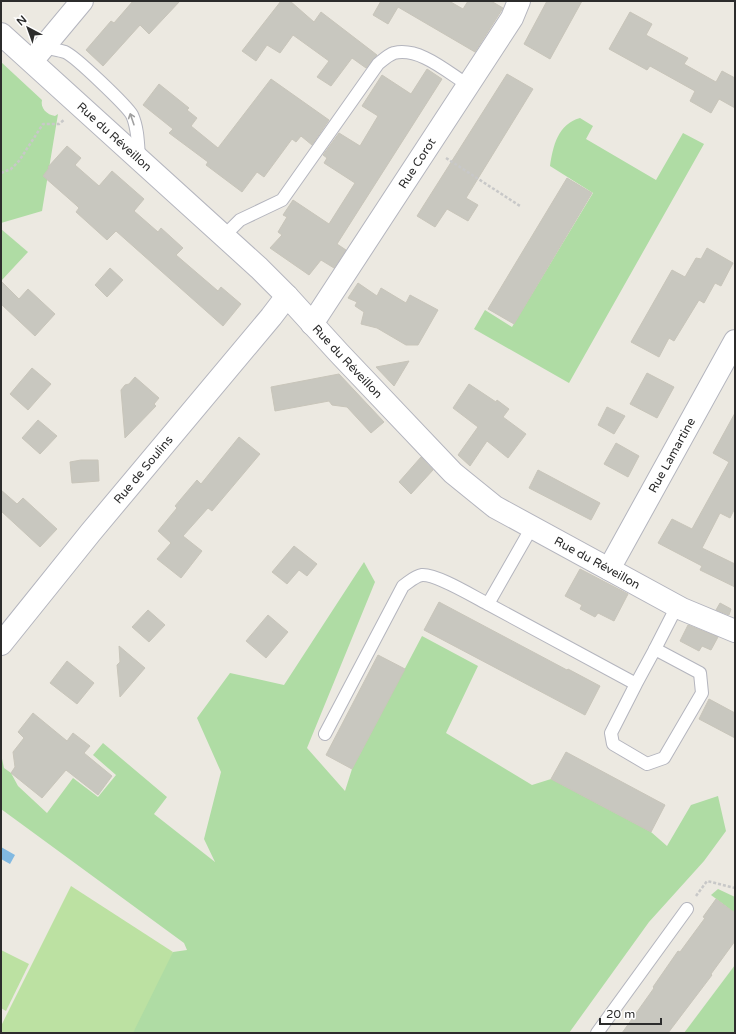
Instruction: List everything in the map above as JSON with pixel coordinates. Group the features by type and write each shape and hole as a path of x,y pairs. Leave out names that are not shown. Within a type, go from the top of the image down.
{"street":[{"path":"38,54 82,1"},
{"name":"Rue Corot","path":"312,324 512,18 519,1"},
{"name":"Rue du Réveillon","path":"1,34 38,54 79,104 259,268 453,473 495,507 677,606 735,631"},
{"name":"Rue de Soulins","path":"1,644 91,532 287,296"},
{"name":"Rue Lamartine","path":"609,569 735,341"}],"lane":[{"path":"38,54 66,52 78,61 124,106 132,115 138,139 139,158"},
{"path":"224,236 240,220 282,200 378,64 392,54 407,52 420,55 468,85"},
{"path":"488,604 532,527"},
{"path":"325,734 403,586 422,575 433,576 488,604 636,684"},
{"path":"655,649 700,673 702,693 664,758 647,764 613,744 611,733 677,606"},
{"path":"597,1033 687,909"}],"path":[{"path":"1,173 11,169 19,161 43,124 58,124 79,104"},
{"path":"428,146 520,206"},
{"path":"707,881 735,888"}],"green space":[{"path":"1,62 42,100 42,106 47,113 55,116 58,114 42,211 1,223"},
{"path":"580,118 593,126 586,139 656,180 683,133 704,144 569,383 474,329 485,310 512,327 593,193 550,166 558,137 566,125"},
{"path":"1,229 28,252 1,281"},
{"path":"364,562 375,582 307,748 345,791 352,769 422,636 478,666 446,733 532,785 551,779 651,832 667,846 691,805 718,796 726,831 704,861 649,922 569,1033 104,1033 173,952 187,950 184,943 1,809 1,754 4,768 11,773 18,786 47,813 73,778 98,797 116,775 93,755 103,743 167,797 154,814 215,862 204,839 221,772 197,718 230,673 284,685"},
{"path":"71,886 173,952 133,1033 1,1033 1,1026"},
{"path":"718,889 735,897 735,913 711,895"},
{"path":"1,950 29,964 6,1011 1,1008"},
{"path":"735,965 735,1033 684,1033"}],"water":[{"path":"1,847 15,855 10,864 1,859"}],"building":[{"path":"133,1 180,1 149,34 140,25 103,66 86,50 111,21 114,23"},
{"path":"281,1 290,1 314,22 321,12 377,55 366,68 352,58 331,86 317,77 329,61 293,35 280,53 267,45 256,61 242,51"},
{"path":"381,1 449,1 463,9 468,1 491,1 503,8 475,52 398,7 388,24 373,15"},
{"path":"547,1 582,1 550,59 524,44"},
{"path":"630,12 652,24 646,35 688,58 684,64 716,82 722,71 735,78 735,108 719,99 711,113 690,101 695,91 650,66 647,70 609,49"},
{"path":"427,69 442,79 337,244 346,250 334,268 321,260 309,275 270,248 282,235 278,232 287,217 283,215 293,200 329,224 355,183 324,163 327,158 323,155 339,133 360,146 378,116 362,106 382,75 411,94"},
{"path":"507,74 533,89 466,198 478,205 468,221 447,209 435,227 417,216"},
{"path":"271,79 329,120 312,145 301,136 296,142 292,139 264,177 257,172 242,192 206,165 208,162 169,133 173,129 143,105 159,84 189,108 187,110 197,118 191,126 218,148"},
{"path":"67,146 81,158 75,165 99,186 112,171 144,199 134,211 158,232 161,228 183,248 176,255 218,291 221,287 241,304 223,326 116,231 107,240 76,212 79,208 76,205 43,176 49,168 48,167"},
{"path":"567,178 592,193 514,324 488,309"},
{"path":"707,248 733,263 721,286 715,283 704,303 699,300 674,341 669,338 659,357 631,342 672,270 685,277 696,258 701,259"},
{"path":"110,268 123,280 107,297 95,285"},
{"path":"1,281 19,299 28,289 55,314 35,336 1,304"},
{"path":"358,283 377,296 381,288 406,303 410,295 438,310 418,345 406,345 377,328 361,324 364,312 355,306 357,302 348,298"},
{"path":"409,361 394,386 376,367"},
{"path":"32,368 51,384 28,410 10,394"},
{"path":"647,373 674,387 657,418 630,404"},
{"path":"339,374 384,422 371,433 347,407 332,405 329,401 275,411 271,387"},
{"path":"135,377 159,398 154,404 156,406 125,438 121,390"},
{"path":"469,384 496,402 497,400 509,409 503,417 526,434 508,458 487,441 470,466 458,455 478,427 453,408"},
{"path":"607,407 625,416 614,434 598,425"},
{"path":"735,413 735,508 730,518 720,513 702,548 735,564 735,587 700,570 702,566 658,543 672,519 692,529 729,462 713,453"},
{"path":"38,420 57,436 40,454 22,438"},
{"path":"239,437 260,454 212,511 208,508 183,536 202,551 181,578 157,559 171,543 158,531 177,508 175,506 197,480 201,484"},
{"path":"616,443 639,456 628,477 604,464"},
{"path":"421,457 433,470 411,494 399,482"},
{"path":"81,460 98,460 99,481 72,483 70,462"},
{"path":"538,470 600,503 591,520 529,488"},
{"path":"1,490 17,504 23,498 57,529 40,547 1,511"},
{"path":"294,546 317,564 307,576 299,570 287,584 272,572"},
{"path":"580,569 628,594 614,621 598,613 595,617 580,609 582,605 565,596"},
{"path":"439,602 600,686 585,715 424,630"},
{"path":"720,603 731,609 729,615 716,610"},
{"path":"148,610 165,625 149,642 132,627"},
{"path":"268,615 288,632 266,658 246,641"},
{"path":"688,625 718,637 711,650 702,646 699,651 680,641"},
{"path":"119,646 145,668 120,697 117,665 120,662"},
{"path":"378,655 405,669 352,769 326,755"},
{"path":"67,661 94,683 77,704 50,683"},
{"path":"709,699 735,713 735,738 699,719"},
{"path":"33,713 67,741 73,733 90,746 84,753 112,776 98,795 66,770 42,798 11,773 15,767 13,752 24,738 18,732"},
{"path":"566,752 665,805 651,832 551,779"},
{"path":"716,899 735,913 735,941 711,974 712,975 668,1033 622,1033 678,951 680,952 705,918 703,917"}]}
